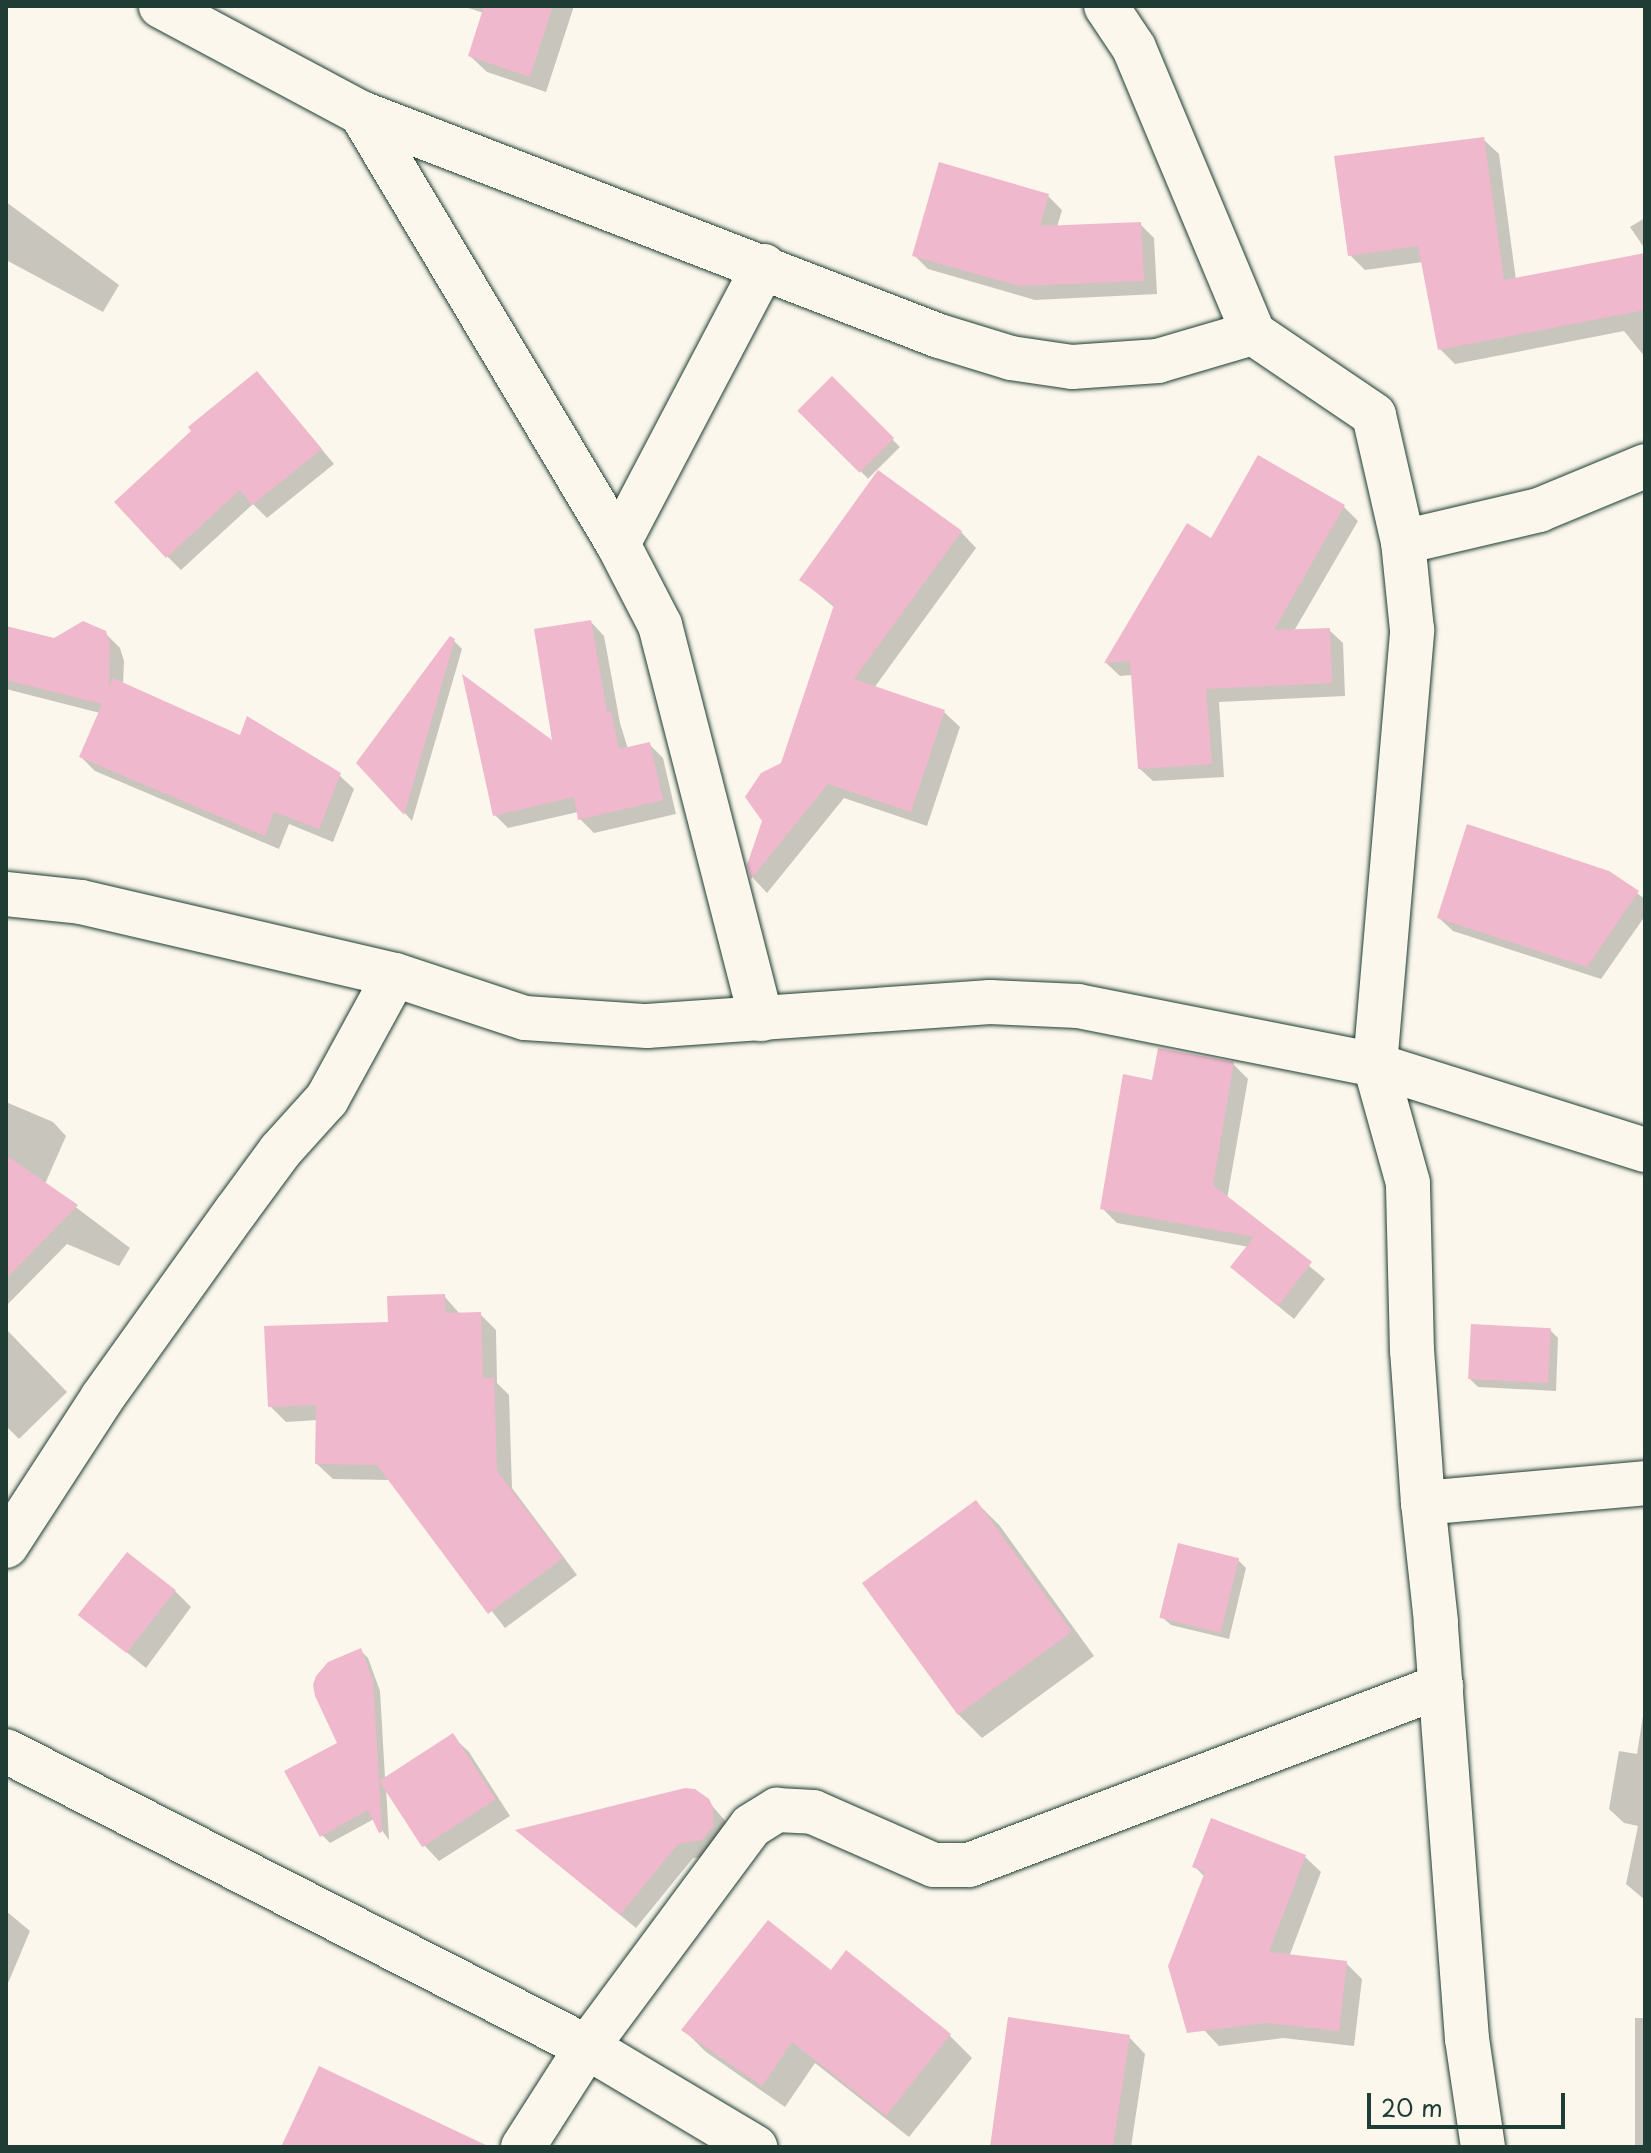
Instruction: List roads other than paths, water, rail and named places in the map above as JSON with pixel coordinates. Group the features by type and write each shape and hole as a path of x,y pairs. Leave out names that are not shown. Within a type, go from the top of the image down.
{"street":[{"path":"161,6 361,113 939,336 1011,358 1072,367 1158,361 1253,333"},
{"path":"1106,6 1134,48 1253,333 1374,415 1403,542 1412,630 1375,1065 1408,1183 1412,1351 1423,1503 1441,1686 1467,2039 1483,2147"},
{"path":"361,113 618,544 660,625 761,1019"},
{"path":"618,544 764,266"},
{"path":"1403,542 1539,510 1645,466"},
{"path":"6,894 81,902 395,975 525,1018 647,1026 990,1002 1078,1006 1375,1065 1645,1150"},
{"path":"6,1546 102,1398 227,1223 280,1151 327,1099 395,975"},
{"path":"1423,1503 1645,1483"},
{"path":"523,2147 587,2047 751,1826 777,1810 813,1812 934,1865 969,1865 1441,1686"},
{"path":"6,1751 587,2047 755,2147"}]}
